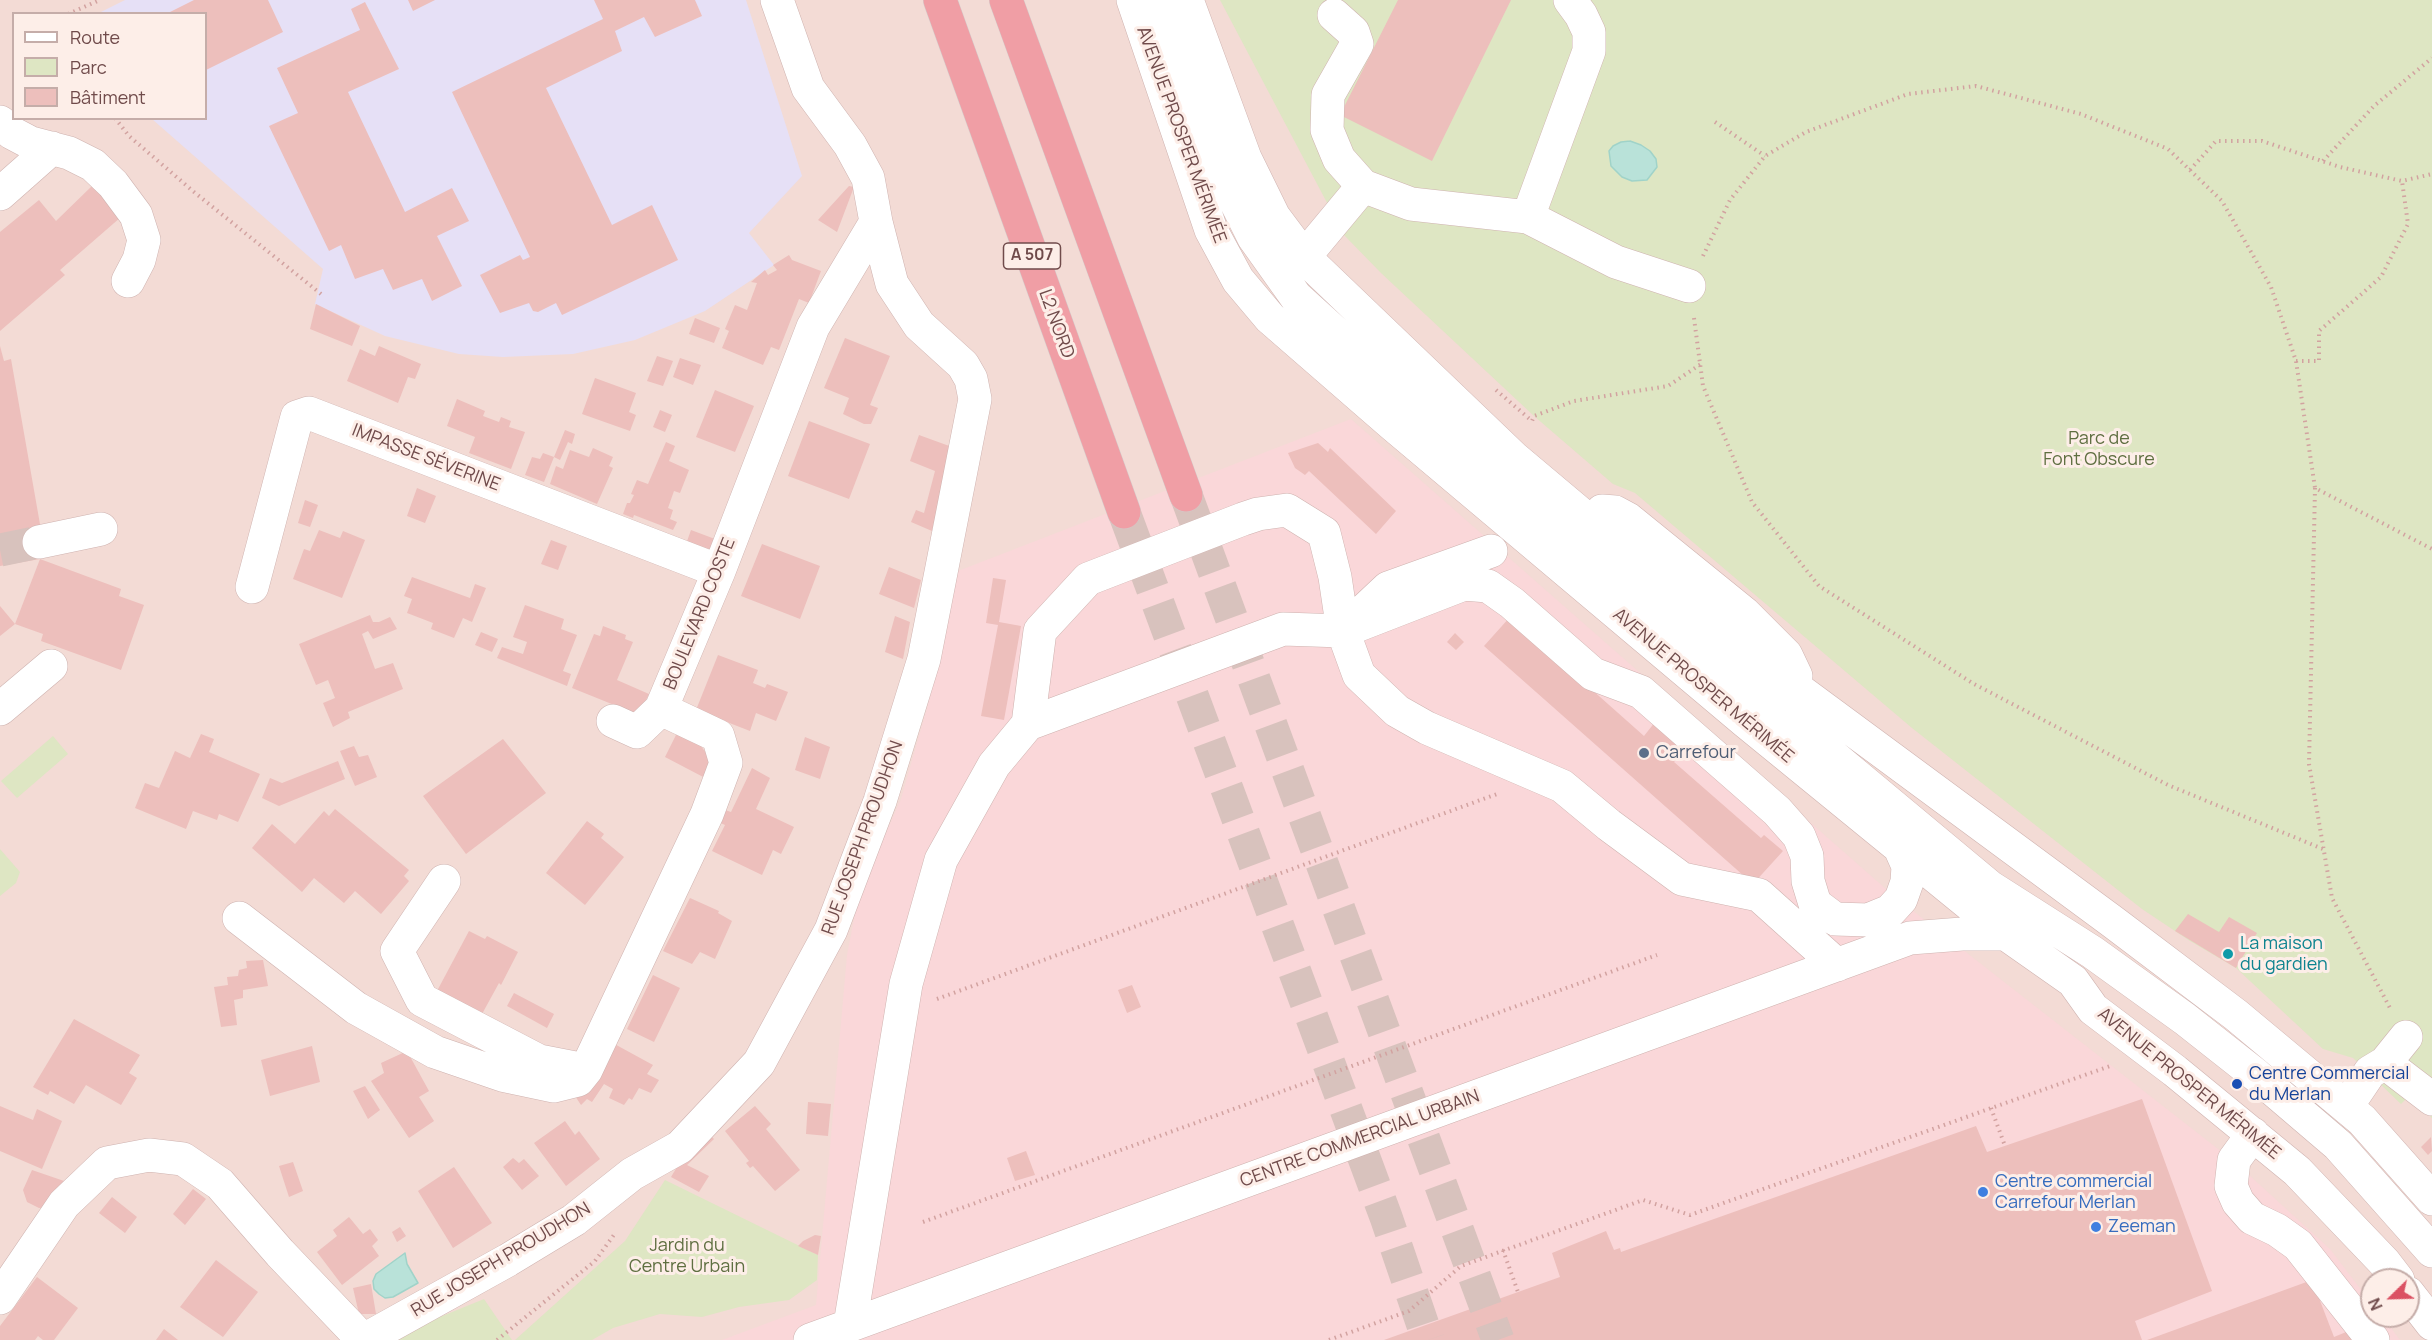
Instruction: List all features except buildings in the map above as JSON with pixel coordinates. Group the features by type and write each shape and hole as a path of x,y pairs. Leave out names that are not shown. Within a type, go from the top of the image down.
{"highway":[{"name":"L2 NORD","path":"940,0 1124,512"},
{"path":"1006,0 1186,495"}],"street":[{"path":"777,0 808,88 850,145 868,178 876,222"},
{"name":"AVENUE PROSPER MÉRIMÉE","path":"1133,0 1211,230 1238,280 1270,318 1727,707 2006,934 2073,981 2094,1009 2253,1134 2306,1179 2387,1268"},
{"path":"1161,0 1219,168 1254,238 1296,297 1451,438 1990,887 2092,952 2185,1019 2256,1075 2338,1145 2432,1251"},
{"path":"1187,0 1245,158 1274,217 1304,257 1514,458 1727,637 2236,1015 2347,1106 2388,1148 2432,1199"},
{"path":"1527,217 1589,51 1589,32 1581,15 1570,0"},
{"path":"1334,15 1353,32 1357,44 1328,95 1327,130 1339,159 1363,186 1411,204 1527,217 1616,262 1689,286"},
{"path":"0,122 12,133 31,143 69,153 93,165 113,184 136,215 144,240 139,260 128,281"},
{"path":"0,194 52,148"},
{"path":"1304,257 1363,186"},
{"name":"BOULEVARD COSTE","path":"586,1070 707,814 726,763 718,736 662,709 719,571 813,327 876,222"},
{"name":"RUE JOSEPH PROUDHON","path":"0,1298 64,1204 107,1163 149,1155 183,1159 220,1184 296,1271 363,1340 574,1220 632,1174 680,1147 759,1063 831,930 880,801 924,659 975,399 971,379 963,365 919,326 892,284 876,222"},
{"name":"IMPASSE SÉVERINE","path":"252,588 297,417 309,413 719,571"},
{"path":"1028,724 1040,631 1089,579 1258,514 1287,510 1324,533 1335,577 1343,630 1359,675 1397,711 1427,728 1562,786 1609,825 1682,879 1759,895 1837,965"},
{"path":"1602,511 1615,512 1628,519 1744,613 1786,656 1805,693"},
{"path":"39,542 101,529"},
{"path":"1343,630 1388,588 1491,551"},
{"path":"850,1325 906,984 941,860 994,765 1028,724 1283,629 1343,630 1464,584 1488,586 1512,603 1593,674 1641,692 1777,811 1799,836 1807,856 1808,881 1815,904 1835,919 1868,920 1890,911 1901,899 1907,882 1908,866 1900,848"},
{"path":"0,709 51,666"},
{"path":"613,721 637,732 662,709"},
{"path":"239,918 356,1008 435,1052 502,1075 554,1086 578,1080 586,1070 539,1061 422,1000 397,951 444,881"},
{"name":"CENTRE COMMERCIAL URBAIN","path":"810,1340 1910,938 1962,934 2006,934"},
{"path":"2347,1106 2370,1072 2385,1062 2406,1037"},
{"path":"2385,1062 2432,1099"},
{"path":"2253,1134 2234,1160 2231,1186 2238,1202 2252,1218 2277,1230 2298,1245 2373,1340"},
{"path":"2420,1308 2432,1324"}],"path":[{"path":"72,12 99,0"},
{"path":"2323,161 2374,106 2432,58"},
{"path":"2323,849 2168,784 1974,684 1819,586 1752,502 1703,386 1689,286 1730,200 1765,156 1806,132 1908,94 1977,86 2092,118 2168,149 2222,201 2271,287 2296,361 2314,488 2309,764 2332,898 2406,1037"},
{"path":"117,120 129,136 194,192 321,294"},
{"path":"1715,122 1765,156"},
{"path":"2190,170 2216,141 2262,141 2323,161 2402,181 2432,174"},
{"path":"2296,361 2319,361 2319,331 2381,277 2408,224 2402,181"},
{"path":"1487,383 1532,421 1534,416 1574,401 1668,386 1701,364"},
{"path":"2314,488 2432,549"},
{"path":"934,1000 1501,793"},
{"path":"923,1222 1657,955"},
{"path":"1329,1340 1409,1311 1461,1266 1643,1200 1690,1215 2114,1064"},
{"path":"1991,1108 2005,1146"},
{"path":"1503,1250 1518,1292"}],"shaded area":[{"path":"0,0 2432,0 2432,1340 0,1340"},
{"path":"125,0 746,0 802,176 749,233 774,265 705,311 635,340 573,354 503,357 459,354 385,336 315,304 323,269 153,120 207,120 207,12 101,12"},
{"path":"1351,419 1894,896 2236,1163 2330,1249 2360,1288 2360,1328 2391,1328 2400,1340 722,1340 816,1305 847,955 859,893 901,799 927,708 958,571"}],"green space":[{"name":"Parc de Font Obscure","path":"1220,0 2432,0 2432,1118 2409,1096 2401,1104 2353,1058 2323,1049 2236,968 2142,909 1912,728 1635,493 1613,484 1534,416 1381,273 1344,235"},
{"path":"53,736 68,754 17,798 1,781"},
{"path":"0,849 20,872 16,883 0,896"},
{"name":"Jardin du Centre Urbain","path":"665,1180 818,1255 817,1280 789,1300 739,1307 702,1317 660,1314 613,1328 592,1340 515,1340 625,1241"},
{"path":"484,1299 512,1340 395,1340 398,1334"}],"water":[{"path":"1630,141 1650,151 1656,159 1657,167 1647,180 1632,181 1622,177 1611,166 1609,151 1621,142"},
{"path":"405,1253 407,1264 418,1283 393,1297 385,1298 374,1289 373,1281 376,1274"}],"tunnel":[{"path":"1186,495 1498,1340"},
{"path":"1124,512 1386,1217 1428,1340"},
{"path":"0,550 39,542"}],"place":[{"name":"Carrefour","path":"1644,753"},
{"name":"La maison du gardien","path":"2228,954"},
{"name":"Centre Commercial du Merlan","path":"2237,1084"},
{"name":"Centre commercial Carrefour Merlan","path":"1983,1192"},
{"name":"Zeeman","path":"2096,1227"}]}
